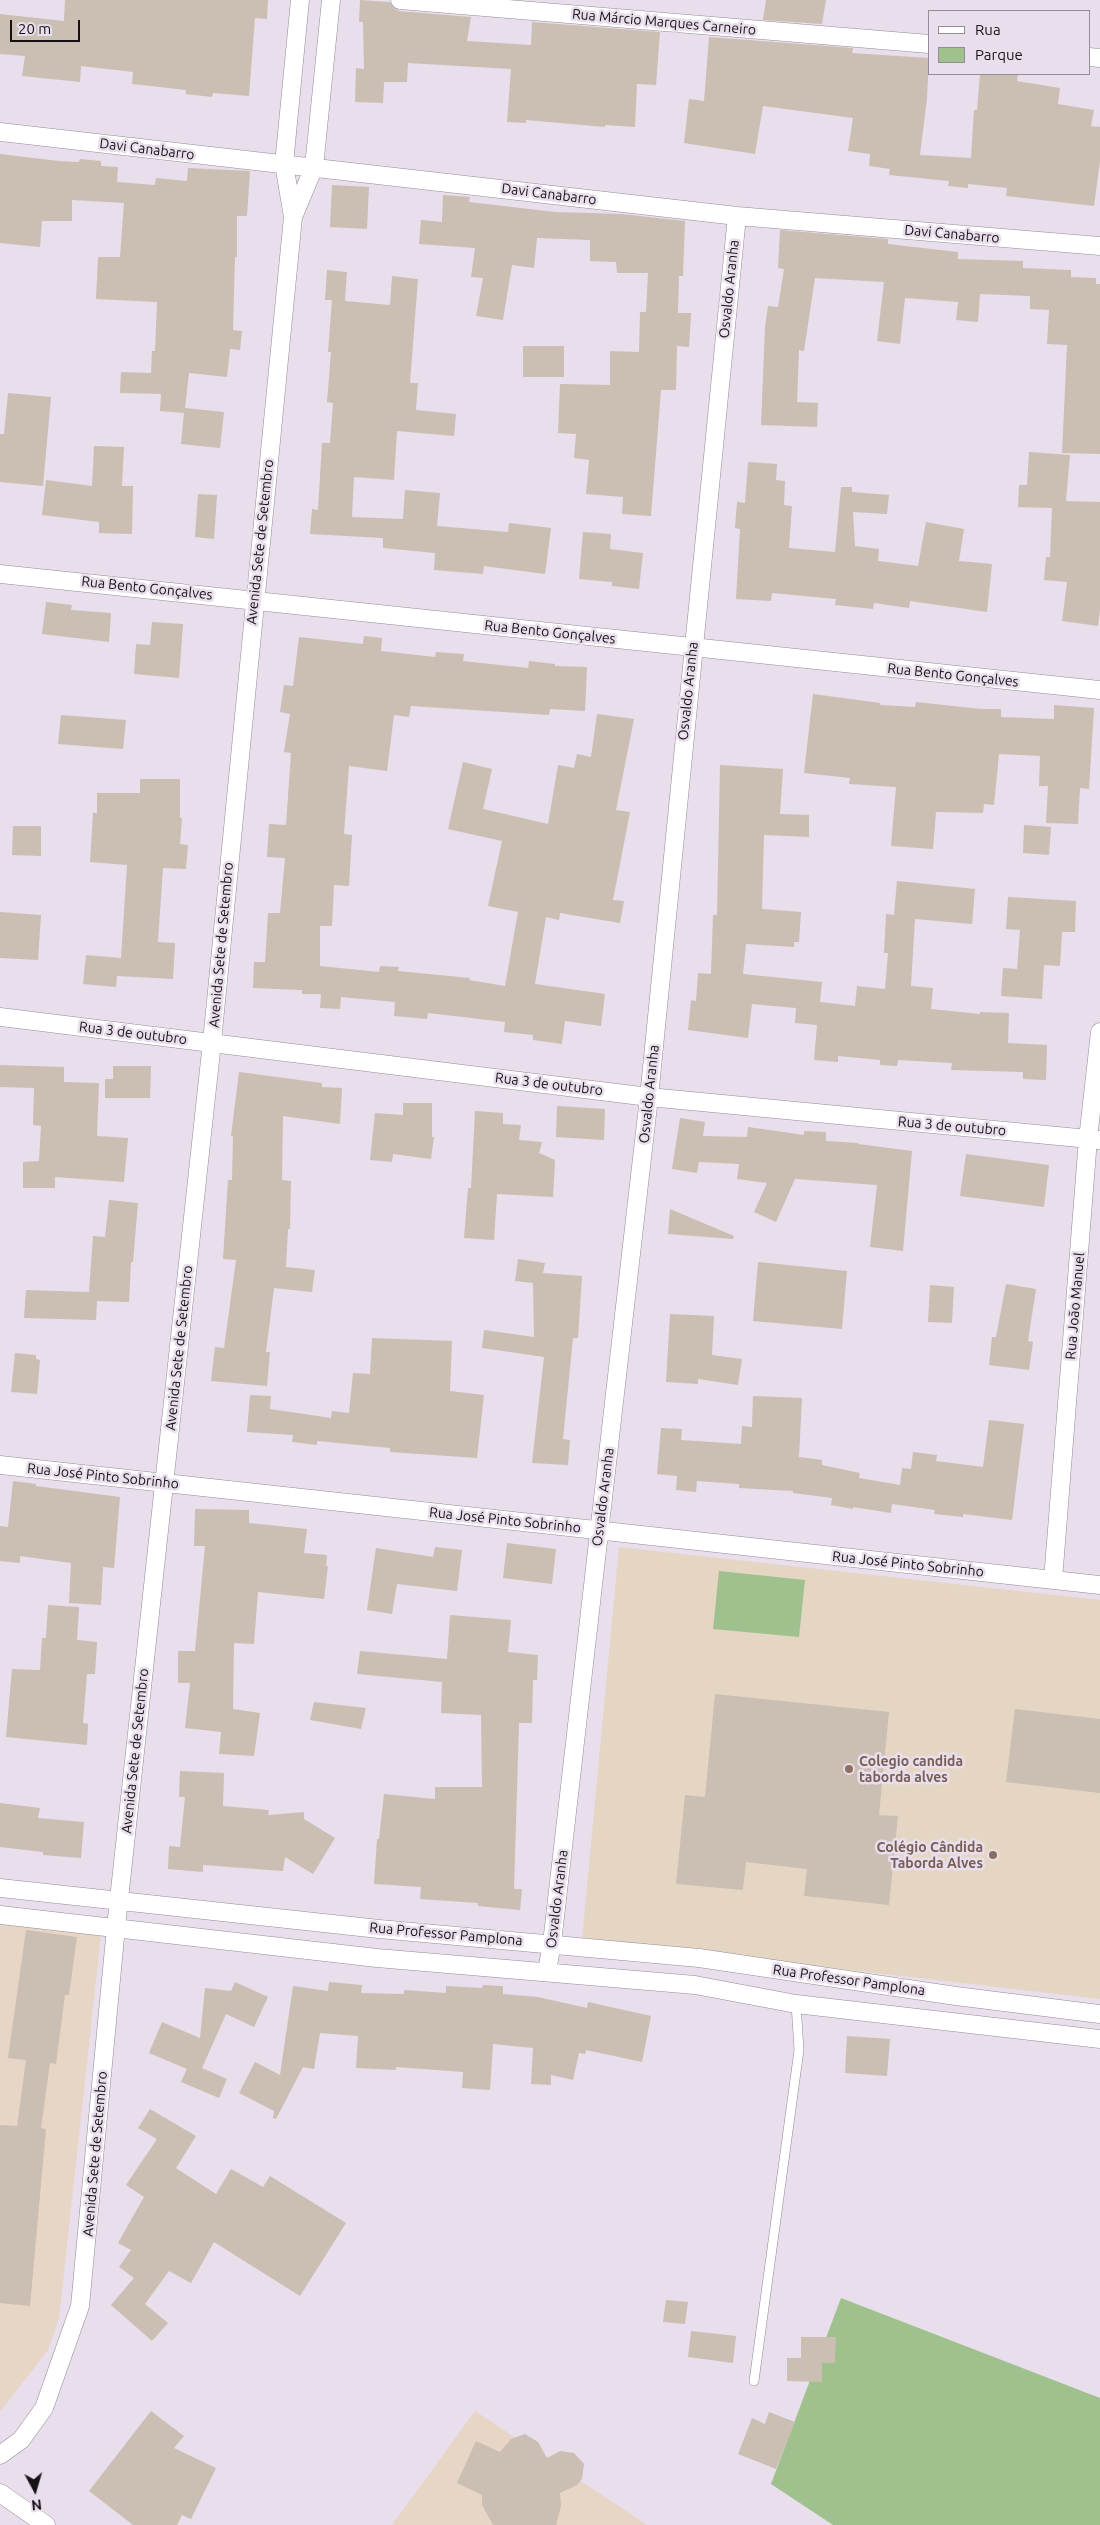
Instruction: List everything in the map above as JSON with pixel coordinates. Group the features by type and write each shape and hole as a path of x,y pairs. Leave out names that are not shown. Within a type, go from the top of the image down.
{"street":[{"name":"Avenida Sete de Setembro","path":"0,2455 21,2440 44,2408 80,2306 116,1927 212,1042 293,217 284,164 300,0"},
{"name":"Avenida Sete de Setembro","path":"293,217 314,167 332,0"},
{"name":"Rua Márcio Marques Carneiro","path":"400,0 928,44"},
{"name":"Davi Canabarro","path":"0,132 737,216 1100,246"},
{"name":"Osvaldo Aranha","path":"547,1971 552,1943 649,1097 692,648 737,216"},
{"name":"Rua Bento Gonçalves","path":"0,574 254,599 692,648 1100,690"},
{"name":"Rua 3 de outubro","path":"0,1017 649,1097 1094,1139"},
{"name":"Rua João Manuel","path":"1053,1580 1094,1139 1100,1032"},
{"name":"Rua José Pinto Sobrinho","path":"0,1465 1100,1585"},
{"name":"Rua Professor Pamplona","path":"0,1888 379,1929 552,1943 699,1958 956,1996 1100,2014"},
{"name":"Rua Professor Pamplona","path":"0,1915 377,1958 695,1985 796,2004 1100,2039"},
{"path":"377,1958 379,1929"},
{"path":"695,1985 699,1958"},
{"path":"0,2493 46,2525"}],"lane":[{"path":"754,2381 799,2050 796,2004"}],"shaded area":[{"name":"Colegio candida taborda alves","path":"619,1547 1100,1600 1100,1999 582,1939"},
{"path":"0,1922 101,1935 59,2318 48,2350 0,2412"},
{"path":"475,2411 647,2525 392,2525"}],"green space":[{"path":"719,1571 805,1580 799,1637 713,1629"},
{"path":"841,2298 1100,2398 1100,2525 833,2525 771,2484"}],"building":[{"path":"65,0 268,0 267,19 255,18 249,96 213,93 212,97 186,94 186,90 132,84 133,72 81,66 80,82 22,76 25,56 0,54 0,14 64,21"},
{"path":"360,0 390,2 399,11 471,17 467,41 531,45 532,22 660,32 656,85 637,84 635,127 605,125 605,127 526,120 526,123 507,122 511,69 408,63 407,82 384,82 383,103 355,102 356,68 364,69 363,22 359,22"},
{"path":"766,0 826,0 822,24 763,20"},
{"path":"709,37 853,48 852,53 928,58 927,98 920,155 971,158 974,110 977,110 980,75 1018,75 1017,81 1060,88 1058,104 1094,110 1091,126 1100,127 1100,161 1094,206 1006,196 1007,188 968,184 968,188 948,186 949,181 889,175 890,169 869,166 870,154 848,151 853,118 763,106 755,154 684,143 689,99 704,101"},
{"path":"0,154 59,161 79,162 80,159 101,161 101,166 118,167 117,182 155,185 156,178 187,181 188,168 250,171 247,216 237,216 233,330 242,331 240,350 230,349 227,377 189,373 185,408 224,412 220,448 181,444 184,413 160,411 161,394 120,393 121,372 151,373 152,351 155,351 157,302 96,299 98,257 120,257 124,203 72,200 72,221 42,221 40,247 0,243"},
{"path":"332,185 369,187 367,229 330,227"},
{"path":"443,195 470,197 469,202 555,212 622,214 685,221 683,276 679,276 678,313 691,313 689,347 677,346 676,390 661,390 651,516 622,514 623,497 586,494 589,460 574,458 576,434 558,433 560,384 610,385 610,351 639,352 640,312 646,312 648,273 617,273 616,262 590,261 590,240 537,238 534,268 512,265 503,320 476,316 483,278 471,277 475,248 419,244 421,220 442,222"},
{"path":"780,230 888,239 888,244 958,252 958,259 1023,261 1023,268 1071,270 1071,277 1096,278 1096,284 1100,284 1100,454 1062,453 1067,345 1047,344 1049,310 1030,309 1030,296 980,294 978,322 956,320 958,302 905,298 900,344 877,341 884,282 815,278 804,351 799,350 797,402 818,403 817,427 761,425 765,327 768,306 778,307 784,269 778,268"},
{"path":"327,270 347,272 345,301 390,305 392,276 418,279 410,383 418,383 416,410 456,414 454,436 397,431 394,480 354,477 352,517 403,519 405,490 440,493 437,526 508,532 509,523 551,528 545,574 484,566 483,574 434,570 435,553 383,548 383,538 310,534 312,509 318,510 322,443 330,443 333,403 327,402 331,352 328,352 332,300 325,300"},
{"path":"523,346 564,346 564,377 523,377"},
{"path":"8,393 51,397 43,486 0,482 0,434 4,434"},
{"path":"94,446 124,447 122,486 133,486 132,534 99,533 99,522 42,515 46,480 92,486"},
{"path":"1029,452 1070,455 1066,501 1100,502 1100,609 1098,626 1062,621 1067,582 1044,580 1046,557 1050,557 1052,508 1018,507 1019,485 1027,485"},
{"path":"748,462 777,464 776,480 785,481 784,505 792,506 789,548 835,552 841,487 852,487 852,492 889,495 887,514 853,512 855,546 879,549 878,561 918,566 926,522 964,529 959,561 992,564 987,612 910,601 909,608 874,603 873,609 835,605 836,599 772,593 771,601 736,599 740,529 735,528 737,502 745,503"},
{"path":"198,494 217,495 214,539 195,537"},
{"path":"583,532 611,534 610,549 643,553 639,589 612,586 612,582 579,579"},
{"path":"46,602 72,605 71,610 111,613 109,642 42,634"},
{"path":"152,622 183,624 179,678 134,674 136,644 150,645"},
{"path":"364,636 382,638 381,651 435,657 436,652 464,654 463,661 528,668 529,661 555,664 555,666 587,667 585,711 550,709 549,715 411,706 409,717 394,715 387,771 349,766 344,834 352,835 349,886 334,885 332,926 320,926 320,966 379,972 380,966 399,967 398,971 470,978 469,980 505,986 518,912 488,906 502,841 448,829 463,762 492,769 483,809 548,824 558,765 574,768 577,754 591,757 597,714 634,719 616,810 630,812 613,900 624,901 620,923 560,913 559,920 546,917 535,984 605,994 601,1026 565,1021 562,1044 533,1040 533,1035 504,1032 505,1022 428,1013 427,1019 394,1016 395,1002 341,997 340,1009 320,1008 321,994 302,994 302,990 253,988 254,962 265,962 268,913 280,913 285,858 267,857 269,824 286,825 291,753 284,752 290,714 280,712 284,685 293,686 299,637 363,644"},
{"path":"813,694 880,703 880,705 915,707 916,702 981,709 1001,709 1001,717 1054,719 1054,705 1094,708 1089,789 1080,788 1078,824 1046,823 1048,786 1039,786 1040,756 999,754 994,805 984,804 983,813 936,812 933,849 891,846 896,787 849,784 850,778 804,773"},
{"path":"61,715 126,720 123,749 58,744"},
{"path":"720,765 783,769 780,814 809,815 809,837 764,835 762,909 801,912 799,942 794,942 794,947 746,944 743,974 822,982 820,1002 855,1006 857,986 885,989 888,953 884,953 886,914 894,915 897,881 975,889 972,924 915,919 911,986 933,988 931,1009 980,1014 980,1012 1009,1013 1008,1043 1047,1045 1046,1080 1023,1079 1023,1072 951,1070 952,1063 898,1060 897,1066 880,1065 880,1060 838,1056 838,1062 814,1060 817,1025 795,1023 796,1008 752,1004 748,1038 688,1030 691,1000 696,1001 698,973 711,974 713,915 717,915"},
{"path":"140,779 180,779 180,818 182,818 180,844 188,845 186,869 163,868 158,942 175,943 173,979 117,976 116,987 83,984 86,955 121,958 127,865 90,862 93,813 97,813 97,793 140,793"},
{"path":"1024,825 1051,827 1049,855 1023,853"},
{"path":"13,826 41,826 41,856 12,855"},
{"path":"1008,897 1076,901 1075,932 1062,932 1060,966 1044,965 1042,999 1001,996 1003,968 1017,969 1020,930 1006,929"},
{"path":"0,912 41,915 38,960 0,958"},
{"path":"0,1065 64,1067 64,1082 99,1083 97,1136 128,1138 124,1182 55,1177 55,1188 23,1188 23,1162 39,1161 41,1126 33,1125 34,1088 0,1087"},
{"path":"113,1066 151,1066 150,1098 105,1098 105,1079 113,1079"},
{"path":"239,1072 322,1083 322,1087 342,1088 340,1124 283,1116 282,1180 291,1181 290,1229 288,1229 286,1267 315,1270 312,1292 274,1288 266,1352 270,1352 267,1386 211,1381 215,1347 224,1348 236,1260 223,1259 228,1180 232,1180 233,1136 231,1136"},
{"path":"403,1103 432,1103 432,1137 434,1137 431,1159 393,1154 392,1162 370,1160 375,1113 403,1115"},
{"path":"557,1106 605,1109 604,1140 556,1137"},
{"path":"475,1111 503,1113 503,1124 521,1125 519,1140 542,1142 539,1153 555,1160 553,1197 497,1194 494,1240 464,1238 468,1188 471,1188"},
{"path":"680,1118 705,1122 703,1136 747,1137 748,1127 804,1135 804,1131 826,1132 826,1141 858,1143 912,1151 903,1251 870,1247 877,1185 795,1179 776,1222 754,1212 767,1183 737,1179 739,1164 699,1162 697,1173 672,1169"},
{"path":"966,1154 1049,1165 1044,1207 960,1196"},
{"path":"109,1200 138,1203 133,1262 131,1262 129,1302 97,1301 96,1320 24,1318 26,1290 89,1292 93,1236 105,1237"},
{"path":"670,1209 734,1236 733,1239 668,1234"},
{"path":"518,1259 545,1263 543,1273 582,1276 578,1338 573,1338 563,1439 570,1440 568,1465 532,1463 544,1357 482,1348 484,1330 534,1337 533,1283 515,1281"},
{"path":"758,1262 847,1271 842,1329 753,1321"},
{"path":"1006,1284 1036,1289 1028,1341 1033,1342 1029,1370 989,1365 992,1337 996,1337"},
{"path":"930,1285 954,1287 952,1323 928,1322"},
{"path":"670,1314 714,1316 712,1355 742,1359 738,1385 698,1379 698,1384 666,1382"},
{"path":"372,1338 452,1341 450,1391 484,1395 477,1458 390,1452 390,1448 317,1441 317,1445 292,1442 293,1435 247,1432 250,1395 271,1396 270,1409 331,1418 332,1411 349,1413 353,1373 370,1374"},
{"path":"15,1353 36,1355 36,1359 40,1360 37,1394 11,1392"},
{"path":"753,1396 802,1398 799,1457 822,1460 822,1465 860,1473 859,1478 900,1485 902,1468 911,1469 913,1452 937,1455 936,1461 983,1467 989,1420 1024,1424 1012,1520 963,1514 963,1517 934,1514 935,1510 892,1504 891,1513 853,1507 853,1509 831,1505 832,1498 793,1493 793,1491 739,1488 739,1484 697,1481 696,1492 676,1490 677,1476 657,1474 661,1428 682,1429 681,1440 741,1444 742,1426 752,1427"},
{"path":"13,1481 36,1484 36,1486 120,1497 114,1568 103,1567 101,1605 69,1603 71,1563 20,1556 20,1563 0,1561 0,1526 8,1527"},
{"path":"195,1509 249,1510 249,1523 307,1529 304,1553 327,1555 326,1566 328,1566 324,1599 258,1592 254,1644 234,1643 233,1709 260,1713 254,1756 219,1754 221,1732 185,1728 190,1683 178,1683 178,1651 195,1651 205,1546 194,1546"},
{"path":"507,1543 556,1549 552,1584 503,1578"},
{"path":"435,1547 462,1550 457,1591 397,1584 392,1614 367,1610 376,1548 433,1557"},
{"path":"48,1605 79,1607 77,1640 97,1642 95,1674 87,1674 83,1723 88,1724 87,1745 6,1737 12,1669 40,1670 42,1638 46,1638"},
{"path":"450,1615 511,1620 508,1652 538,1655 537,1680 533,1680 532,1723 519,1723 514,1889 522,1889 520,1910 478,1906 478,1903 420,1899 421,1887 374,1884 377,1839 379,1839 384,1794 435,1799 435,1787 482,1787 481,1715 441,1713 442,1682 357,1674 360,1651 447,1659"},
{"path":"715,1694 889,1712 879,1815 898,1816 889,1905 804,1896 807,1869 746,1862 743,1890 676,1884 685,1795 705,1797"},
{"path":"314,1702 366,1708 361,1729 310,1720"},
{"path":"1015,1709 1100,1719 1100,1793 1006,1782"},
{"path":"180,1771 224,1773 223,1806 269,1810 268,1815 304,1812 304,1819 335,1838 313,1874 285,1857 283,1871 203,1865 203,1872 168,1869 169,1846 180,1847 185,1797 179,1797"},
{"path":"0,1803 40,1808 38,1818 84,1822 81,1858 43,1855 43,1852 0,1847"},
{"path":"26,1930 77,1937 69,1995 65,1995 56,2064 50,2063 41,2128 46,2129 30,2306 0,2303 0,2125 17,2126 26,2060 8,2058"},
{"path":"235,1982 268,1997 254,2027 226,2014 202,2068 227,2079 219,2098 181,2082 187,2069 149,2053 162,2022 200,2038 205,1988 231,1991"},
{"path":"329,1982 362,1985 361,1993 404,1994 404,1990 446,1993 446,1986 482,1988 483,1985 503,1986 503,1994 538,1997 587,2008 588,2002 651,2016 642,2062 586,2050 585,2054 579,2053 573,2080 551,2075 551,2085 531,2084 533,2048 493,2044 490,2090 462,2088 463,2072 396,2067 396,2070 356,2068 358,2036 320,2033 314,2069 303,2067 276,2119 273,2118 274,2111 239,2093 255,2062 280,2075 293,1986 328,1991"},
{"path":"847,2036 890,2039 887,2076 845,2073"},
{"path":"150,2109 196,2136 176,2168 216,2194 231,2169 263,2187 270,2176 346,2223 300,2296 214,2242 191,2283 169,2271 145,2304 168,2323 152,2341 111,2305 134,2278 119,2267 131,2250 118,2243 144,2197 126,2185 157,2139 138,2128"},
{"path":"666,2300 688,2302 685,2324 663,2322"},
{"path":"691,2331 736,2336 733,2363 688,2357"},
{"path":"801,2337 836,2337 835,2363 822,2363 822,2382 787,2381 787,2358 801,2358"},
{"path":"151,2411 184,2436 174,2448 216,2468 191,2519 182,2515 177,2525 133,2525 89,2491"},
{"path":"769,2412 795,2422 776,2469 738,2454 752,2418 765,2424"},
{"path":"525,2434 538,2442 547,2458 560,2451 574,2453 584,2464 582,2479 577,2485 560,2493 561,2506 556,2525 493,2525 482,2505 482,2495 457,2483 476,2441 500,2452 511,2439"}],"place":[{"name":"Colegio candida taborda alves","path":"849,1769"},
{"name":"Colégio Cândida Taborda Alves","path":"993,1855"}]}
